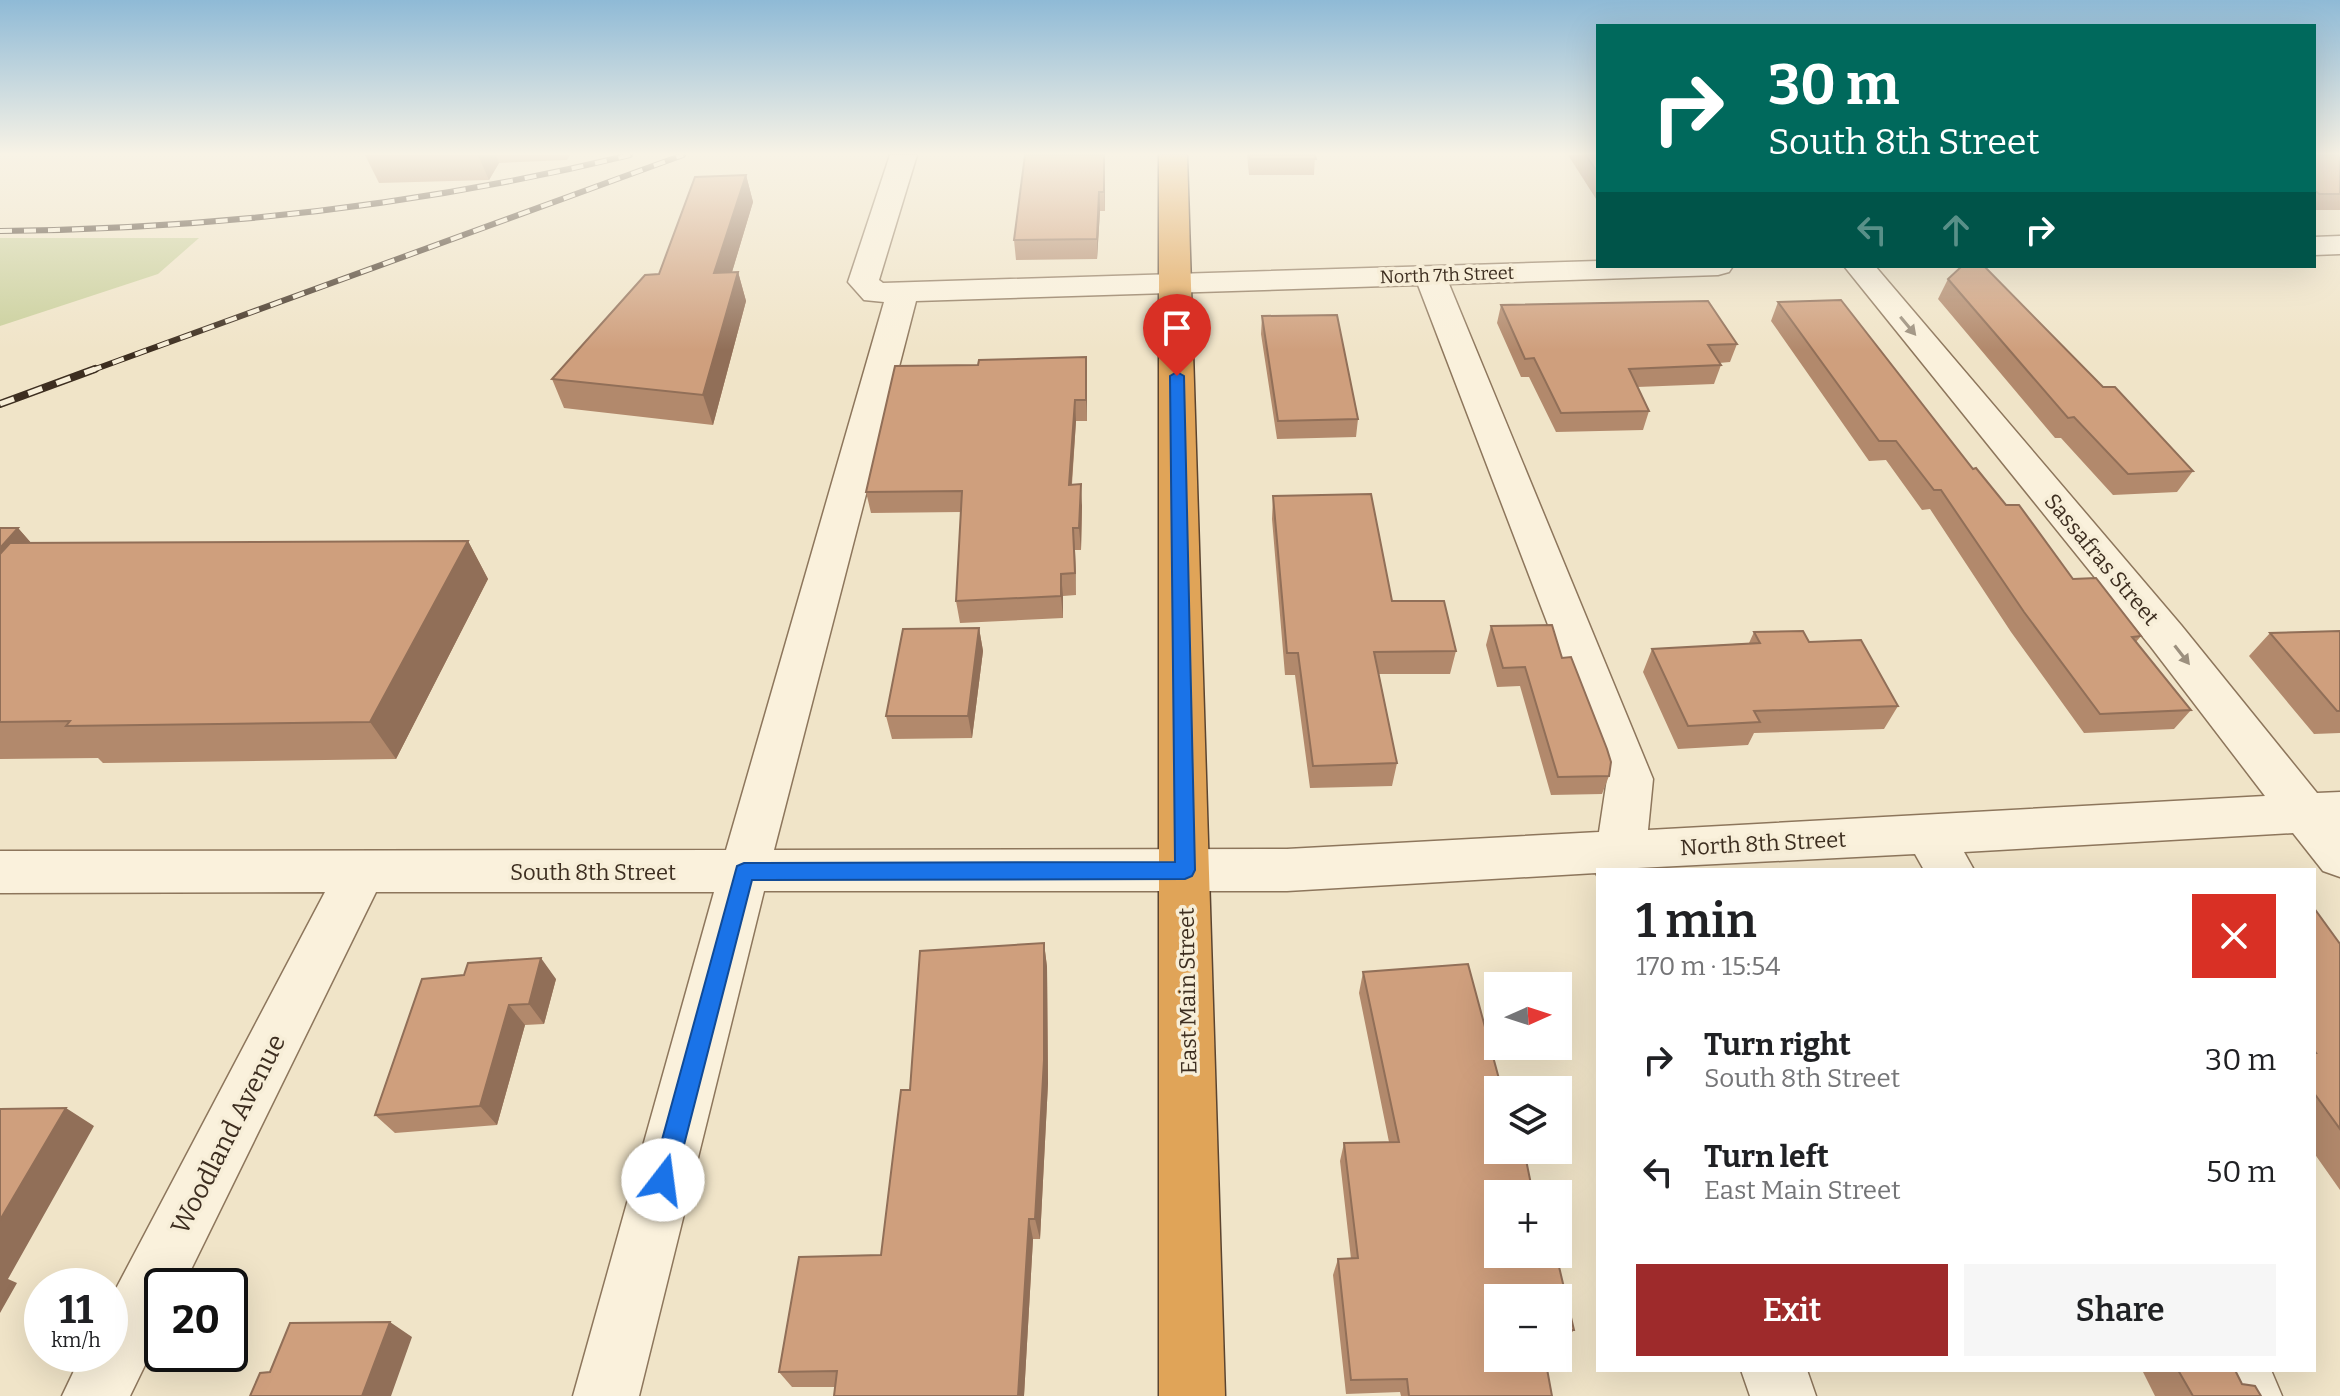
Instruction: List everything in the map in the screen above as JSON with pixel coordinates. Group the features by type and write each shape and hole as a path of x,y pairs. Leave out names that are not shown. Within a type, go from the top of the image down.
{"highway":[{"name":"East Main Street","path":"1174,220 1192,1396"}],"street":[{"name":"North 7th Street","path":"882,220 863,282 875,293 1654,268"},
{"path":"2316,246 2340,245"},
{"name":"Sassafras Street","path":"1861,268 2166,636 2323,812 2340,857"},
{"path":"1430,275 1630,779 1620,860"},
{"path":"606,1396 744,872 903,292"},
{"name":"North 8th Street","path":"1185,870 1287,870 1939,852 2323,812"},
{"name":"South 8th Street","path":"0,872 1185,870"},
{"name":"Woodland Avenue","path":"95,1396 361,872"},
{"path":"1775,1372 1783,1396"},
{"path":"2235,1372 2249,1396"}],"green space":[{"path":"0,238 199,238 158,274 0,326"}],"building":[{"path":"679,220 731,220 714,273 738,272 703,395 552,379 645,275 659,274"},
{"path":"1017,220 1098,220 1097,239 1014,240"},
{"path":"1960,268 1986,268 2103,387 2115,387 2193,471 2128,474 2074,417 2068,418 1948,279"},
{"path":"1841,300 1973,469 1976,468 2006,505 2019,505 2073,579 2096,578 2141,636 2132,637 2191,710 2100,714 2024,612 1941,490 1934,490 1896,441 1879,441 1778,302"},
{"path":"1708,301 1737,344 1708,345 1721,365 1629,369 1649,411 1561,413 1534,358 1525,359 1501,305"},
{"path":"1337,315 1358,419 1278,421 1262,316"},
{"path":"1086,357 1086,400 1075,400 1069,485 1081,484 1079,528 1073,528 1075,573 1061,574 1061,596 956,601 962,491 866,492 895,366 978,365 979,360"},
{"path":"1371,494 1392,601 1444,601 1456,651 1374,652 1397,763 1313,766 1298,653 1287,653 1273,496"},
{"path":"0,528 18,528 0,548"},
{"path":"468,541 370,722 66,726 70,721 0,722 0,554 10,543"},
{"path":"1552,625 1562,658 1571,657 1607,749 1611,762 1609,776 1558,777 1525,667 1503,668 1491,626"},
{"path":"979,628 968,716 886,716 903,629"},
{"path":"1803,631 1809,642 1861,640 1898,706 1754,711 1760,722 1688,726 1652,649 1760,643 1754,632"},
{"path":"2340,631 2340,711 2337,711 2270,633"},
{"path":"2316,911 2340,944 2340,1129 2316,1096"},
{"path":"1044,943 1044,1060 1035,1219 1029,1219 1018,1396 834,1396 837,1371 779,1372 799,1257 881,1255 901,1090 910,1090 920,951"},
{"path":"541,958 529,1004 509,1005 480,1106 375,1115 422,979 464,975 468,963"},
{"path":"1468,964 1484,1023 1484,1060 1494,1060 1498,1076 1484,1076 1484,1164 1527,1164 1530,1180 1484,1180 1484,1268 1559,1268 1563,1284 1484,1284 1484,1372 1548,1372 1552,1396 1409,1396 1407,1379 1351,1380 1338,1259 1358,1258 1344,1143 1399,1142 1363,972"},
{"path":"66,1108 0,1220 0,1109"},
{"path":"390,1322 362,1396 250,1396 260,1373 270,1372 290,1323"},
{"path":"2179,1372 2236,1372 2242,1384 2255,1386 2261,1396 2193,1396"}],"railway":[{"path":"0,231 223,220"},
{"path":"90,371 504,220"},
{"path":"0,404 95,369"}],"route":[{"path":"663,1180 744,872 1185,870 1177,376"}]}
